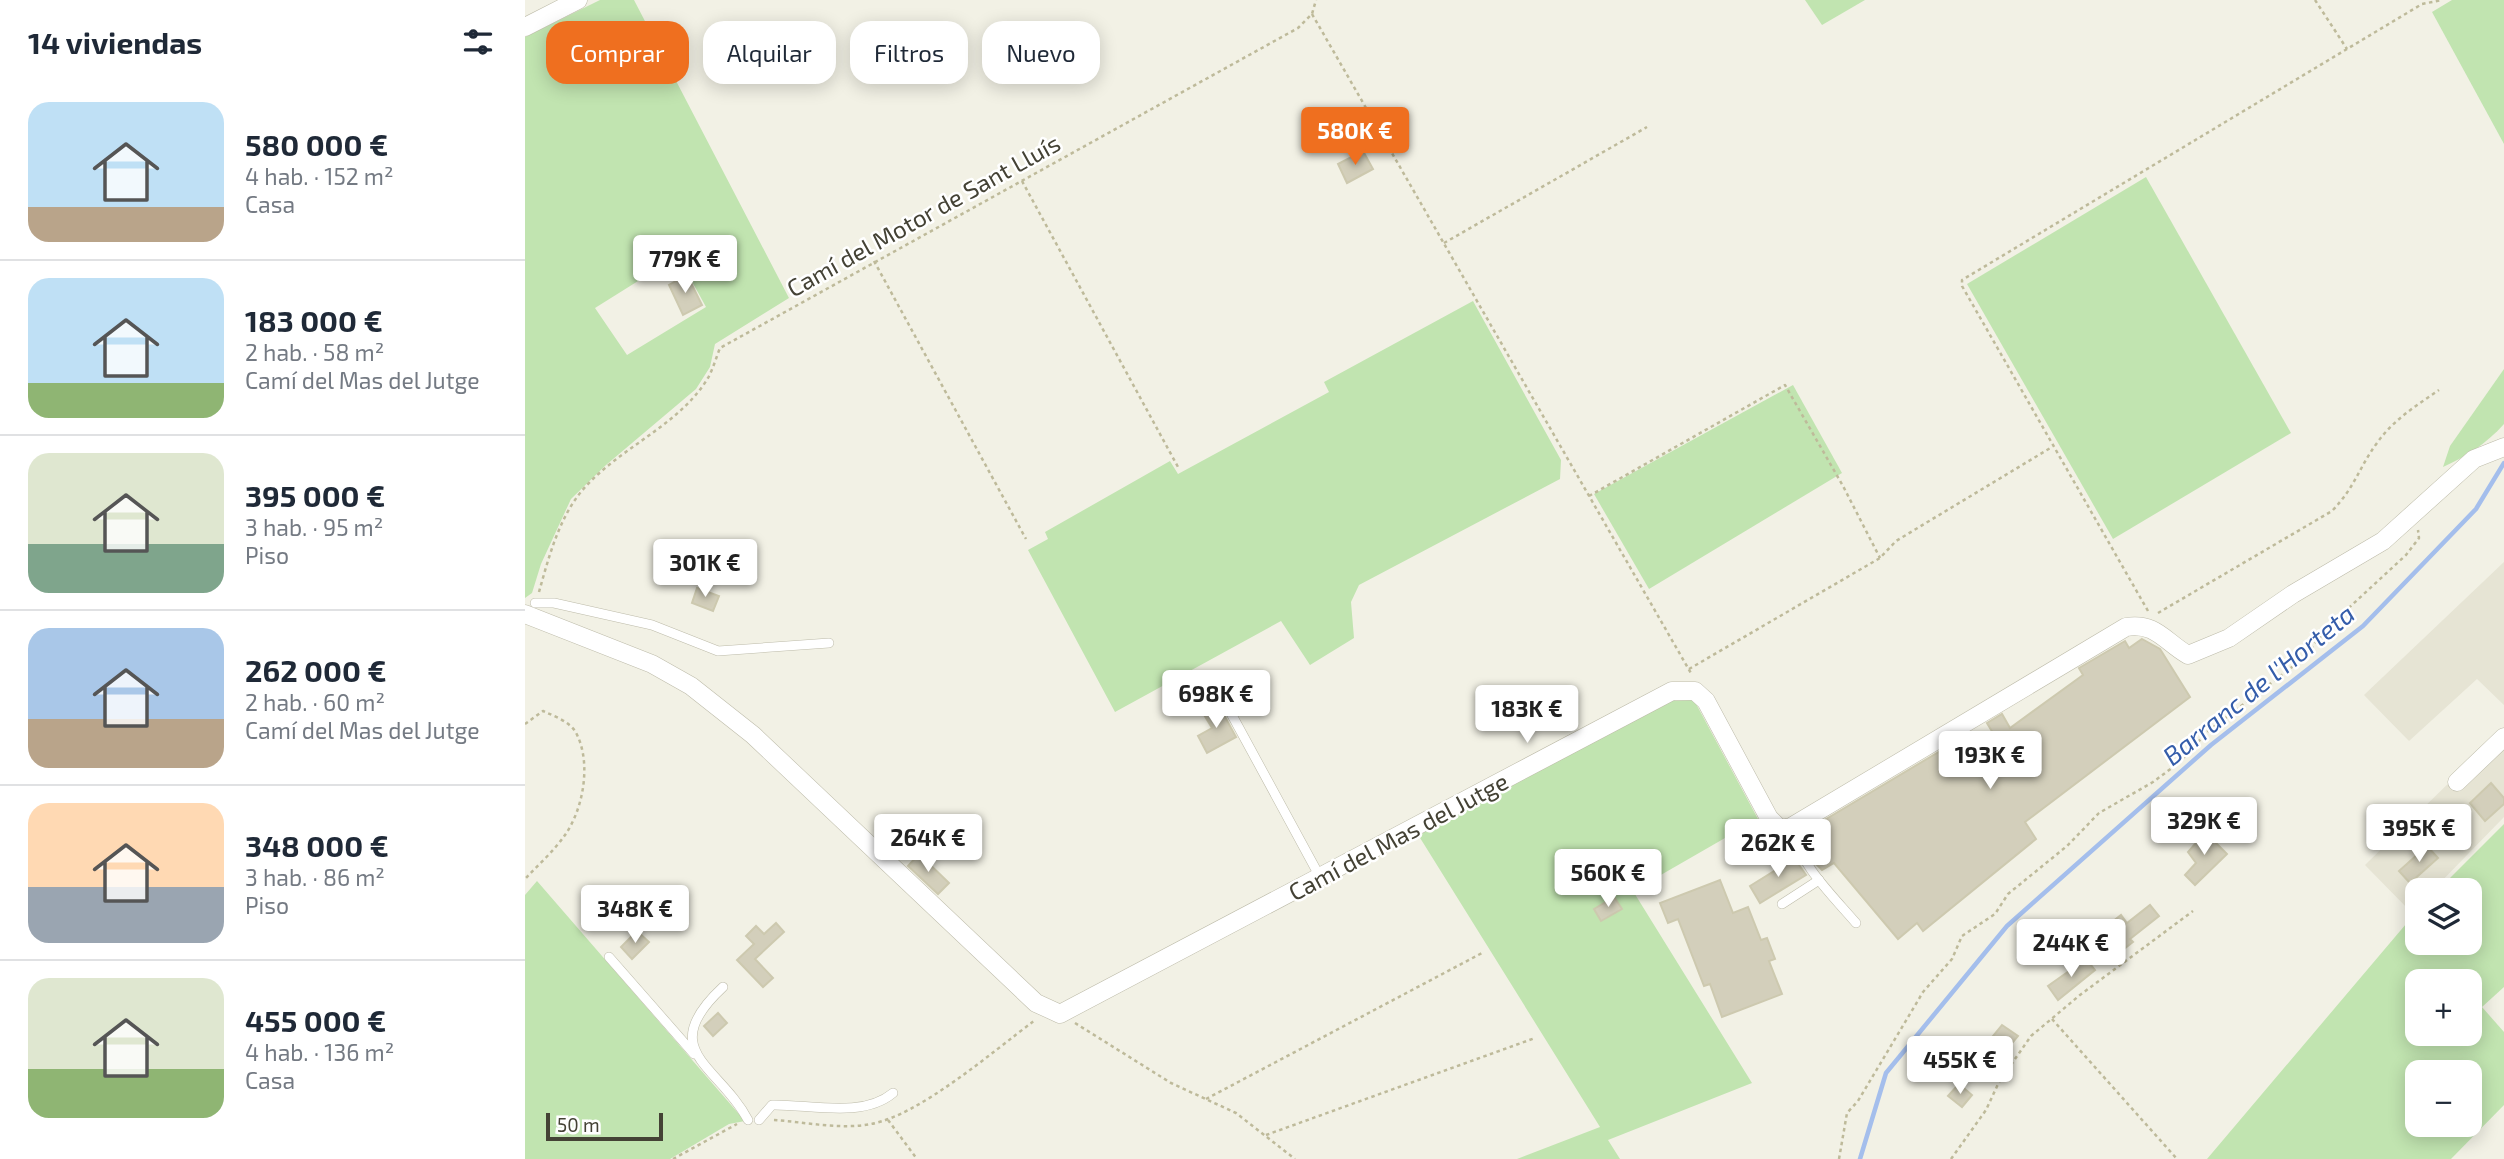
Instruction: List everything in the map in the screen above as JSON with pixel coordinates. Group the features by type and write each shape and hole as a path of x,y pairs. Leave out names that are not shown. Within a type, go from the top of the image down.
{"street":[{"path":"525,27 578,0"},
{"path":"1695,691 1706,701 1769,818 1780,830 1791,827 2126,627 2141,625 2154,629 2188,655 2204,651 2383,541 2413,517 2439,489 2474,459 2504,447"},
{"path":"530,609 652,664 691,686 753,735 1036,1003 1060,1014"},
{"name":"Camí del Mas del Jutge","path":"1060,1014 1672,691 1695,691"},
{"path":"2457,782 2504,737"}],"lane":[{"path":"530,609 554,603 652,625 718,651 829,643"},
{"path":"1220,693 1320,877"},
{"path":"1791,827 1795,844 1819,880 1856,923"},
{"path":"1782,904 1819,880"},
{"path":"609,957 754,1120 772,1105 861,1107 885,1100 893,1093"},
{"path":"698,1058 693,1042 693,1025 700,1008 723,987"}],"path":[{"path":"1316,0 1312,14 1689,669 1695,691"},
{"path":"2315,0 2347,49"},
{"path":"2439,390 2387,430 2350,492 2332,511 2151,617 1962,286 1962,280 2422,5 2442,0"},
{"name":"Camí del Motor de Sant Lluís","path":"530,609 553,544 578,496 610,466 684,407 709,377 720,348 1298,28 1312,14"},
{"path":"1444,243 1647,127"},
{"path":"1021,181 1178,467"},
{"path":"874,261 1026,539"},
{"path":"1590,496 1785,385 1843,486 1879,558"},
{"path":"1689,669 1879,558 1896,541 2054,446"},
{"path":"1839,1159 1847,1113 1858,1101 1933,979 1952,959 1962,936 1995,914 2008,894 2067,846 2099,813 2153,782 2179,762 2207,732 2304,658 2346,608 2406,555 2419,538 2413,517"},
{"path":"525,724 543,711 561,719 574,730 585,769 576,815 565,836 525,879"},
{"path":"1951,1159 1986,1110 1999,1082 2031,1036 2193,911"},
{"path":"1206,1099 1482,953"},
{"path":"1060,1014 1171,1083 1236,1113 1295,1159"},
{"path":"2052,1019 2177,1159"},
{"path":"1266,1135 1535,1038"},
{"path":"887,1119 917,1159"}],"shaded area":[{"path":"2504,562 2504,705 2477,679 2409,741 2364,695"},
{"path":"2504,729 2504,817 2445,878 2405,878 2405,906 2365,865"}],"green space":[{"path":"600,0 634,0 645,21 557,21"},
{"path":"1805,0 1865,0 1822,25"},
{"path":"2452,0 2504,0 2504,144 2432,12"},
{"path":"546,27 546,84 678,84 789,298 715,344 710,367 696,389 606,465 571,499 541,564 532,593 525,598 525,37","holes":["678,256 706,307 627,355 595,308"]},
{"path":"2146,177 2291,433 2113,539 1967,284"},
{"path":"1473,301 1561,460 1560,479 1359,585 1351,602 1354,638 1310,665 1281,621 1115,712 1028,550 1048,539 1045,532 1170,461 1178,474 1329,392 1324,382"},
{"path":"2504,369 2504,424 2476,449 2443,467 2450,446"},
{"path":"1793,385 1842,473 1649,589 1594,494"},
{"path":"1694,700 1758,819 1633,891 1752,1083 1608,1140 1620,1159 1517,1159 1600,1127 1417,833 1666,701"},
{"path":"2504,824 2504,987 2482,1007 2504,1032 2504,1105 2482,1127 2482,1060 2405,1060 2405,1137 2473,1137 2451,1159 2207,1159 2405,925 2405,955 2482,955 2482,878 2450,878"},
{"path":"537,881 745,1121 729,1124 670,1159 525,1159 525,895"}],"building":[{"path":"1363,151 1373,169 1347,183 1338,164"},
{"path":"687,275 702,305 683,315 669,285"},
{"path":"697,588 719,596 713,611 692,603"},
{"path":"2142,639 2160,649 2190,697 2025,822 2036,839 1923,931 1917,923 1898,939 1834,863 1822,870 1815,863 1805,846 1806,831 1947,747 1955,760 1973,749 1976,753 1996,738 1987,723 2002,714 2010,728 2083,675 2079,668 2125,641 2129,648"},
{"path":"1218,704 1236,737 1207,753 1198,736 1212,728 1203,713"},
{"path":"2491,783 2504,798 2504,804 2485,821 2470,803"},
{"path":"2202,829 2227,854 2195,885 2185,875 2196,863 2188,852 2196,843 2192,839"},
{"path":"2427,846 2438,858 2416,878 2405,878 2399,871"},
{"path":"1787,848 1806,875 1760,903 1750,886 1784,865"},
{"path":"919,854 949,883 938,894 908,866"},
{"path":"1720,880 1733,913 1748,907 1761,940 1767,938 1775,959 1769,961 1782,994 1722,1017 1710,984 1704,986 1678,919 1668,923 1660,903"},
{"path":"1614,897 1622,909 1601,921 1594,909"},
{"path":"2150,905 2159,916 2130,939 2133,942 2120,952 2102,930 2121,915 2127,923"},
{"path":"776,923 784,932 755,959 773,978 763,987 737,960 754,944 746,936 756,926 764,934"},
{"path":"637,931 649,942 632,959 621,947"},
{"path":"2086,959 2095,970 2058,1000 2048,986"},
{"path":"718,1013 727,1023 713,1036 704,1026"},
{"path":"2002,1025 2018,1036 2009,1047 1993,1036"},
{"path":"1959,1084 1972,1095 1962,1107 1948,1096"}],"waterway":[{"name":"Barranc de l'Horteta","path":"1860,1159 1886,1073 2007,926 2211,745 2363,626 2476,509 2504,463"}]}
